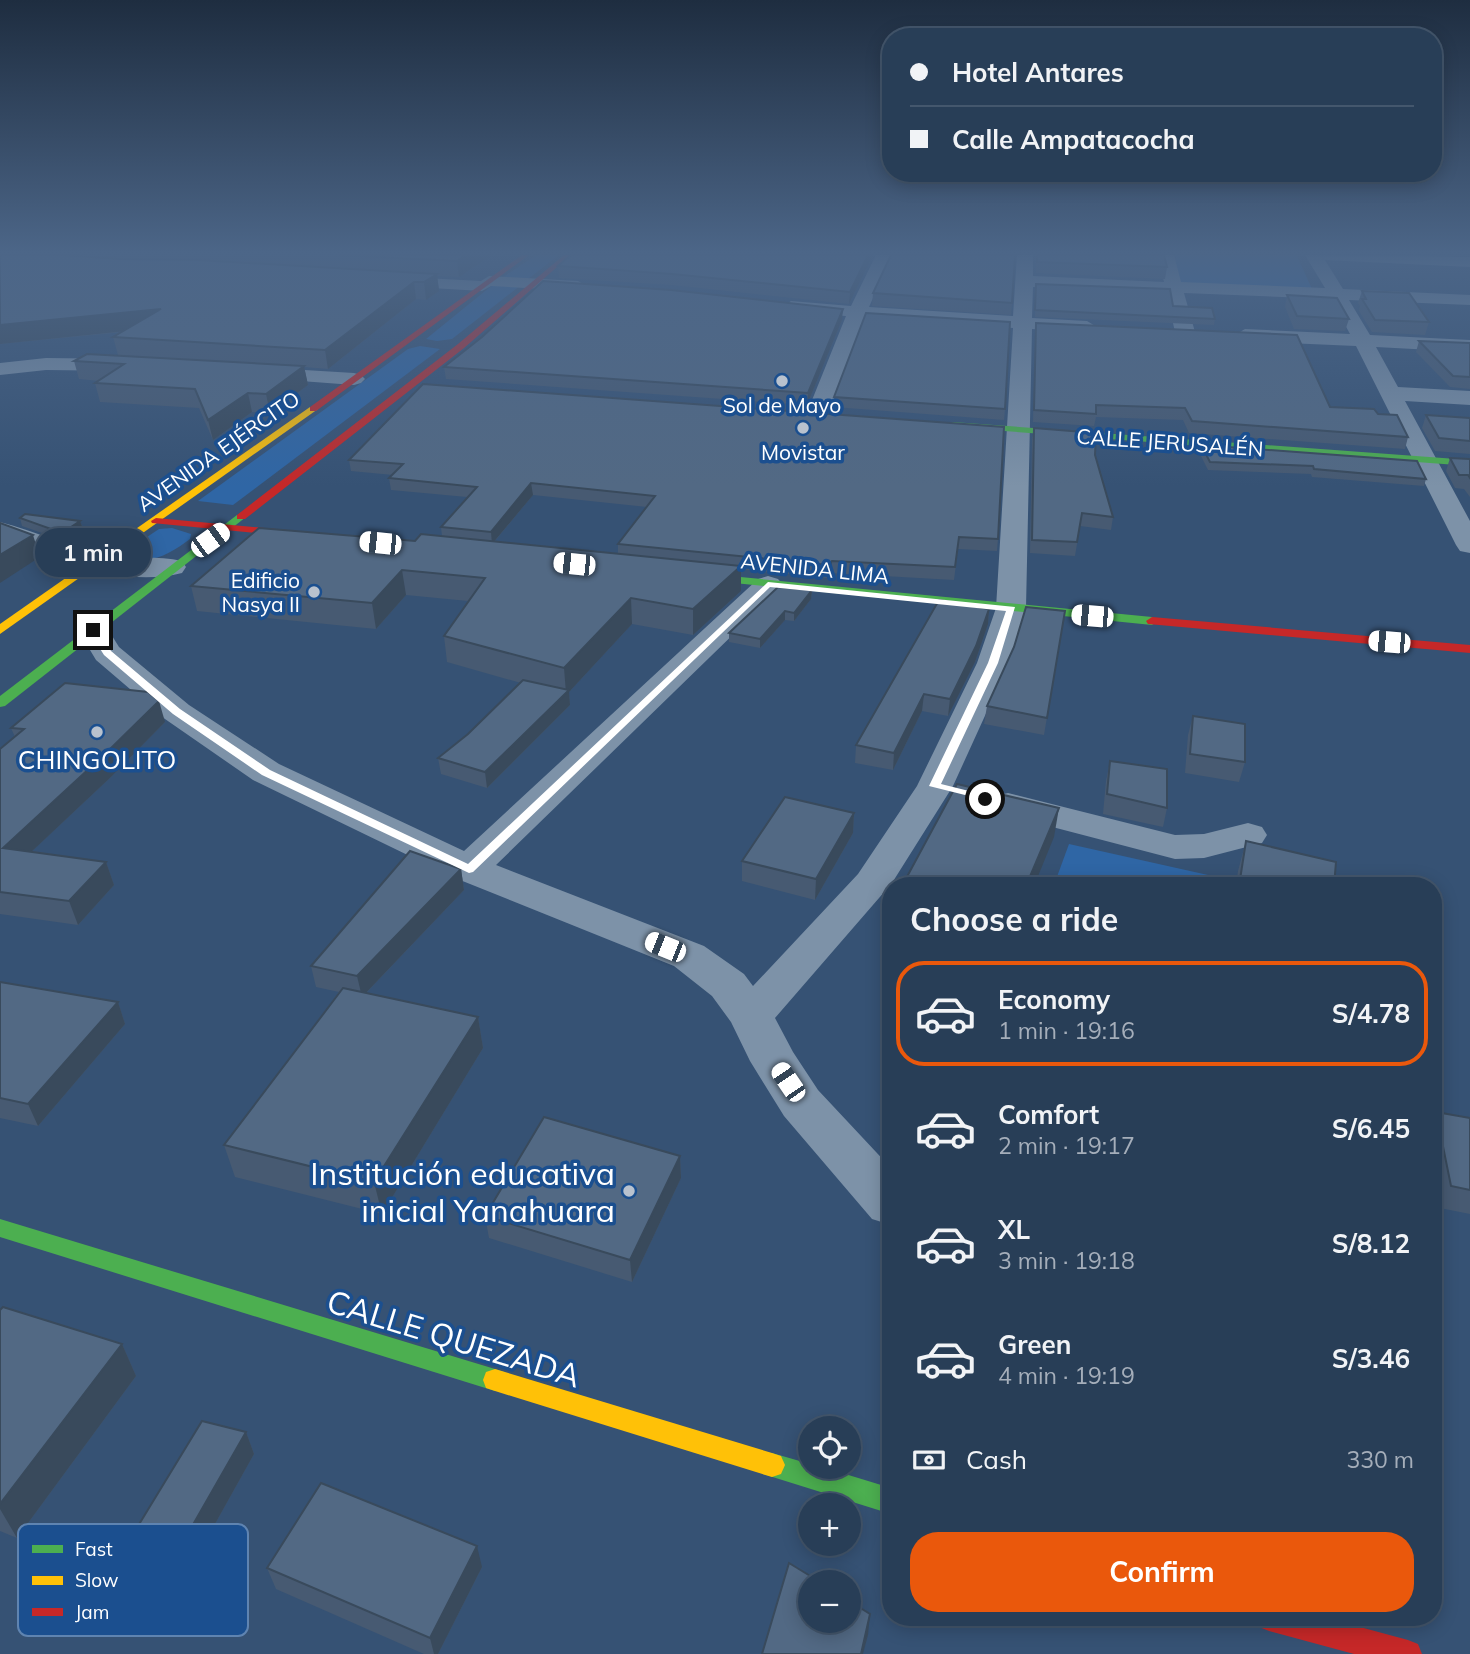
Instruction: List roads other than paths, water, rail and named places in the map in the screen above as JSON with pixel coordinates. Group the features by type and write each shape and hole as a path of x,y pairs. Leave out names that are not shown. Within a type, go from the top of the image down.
{"main road":[{"name":"AVENIDA EJÉRCITO","path":"0,629 421,332"},
{"path":"0,703 476,332"},
{"path":"408,342 461,345"},
{"path":"410,385 437,387"},
{"name":"CALLE JERUSALÉN","path":"938,424 1470,463"},
{"path":"156,521 325,537"},
{"name":"AVENIDA LIMA","path":"671,574 1470,649"},
{"name":"CALLE QUEZADA","path":"0,1228 882,1498"},
{"path":"1309,1626 1408,1654"}],"street":[{"path":"815,415 849,332"},
{"path":"751,1016 872,883 935,786 993,663 1012,608 1022,332"},
{"path":"1357,332 1422,460 1470,545"},
{"path":"1226,334 1470,346"},
{"path":"0,369 89,363 145,366"},
{"path":"229,372 354,380"},
{"path":"1388,393 1470,398"},
{"path":"0,530 96,562 127,569 173,567"},
{"path":"469,869 768,585"},
{"path":"93,630 107,653 177,712 266,772 469,869 689,956 728,985 751,1016 774,1061 801,1103 882,1193"},
{"path":"935,786 1175,847 1204,846 1248,835"}],"place":[{"name":"Sol de Mayo","path":"782,381"},
{"name":"Movistar","path":"803,428"},
{"name":"Edificio Nasya II","path":"314,592"},
{"name":"CHINGOLITO","path":"97,732"},
{"name":"Institución educativa inicial Yanahuara","path":"629,1191"}]}
